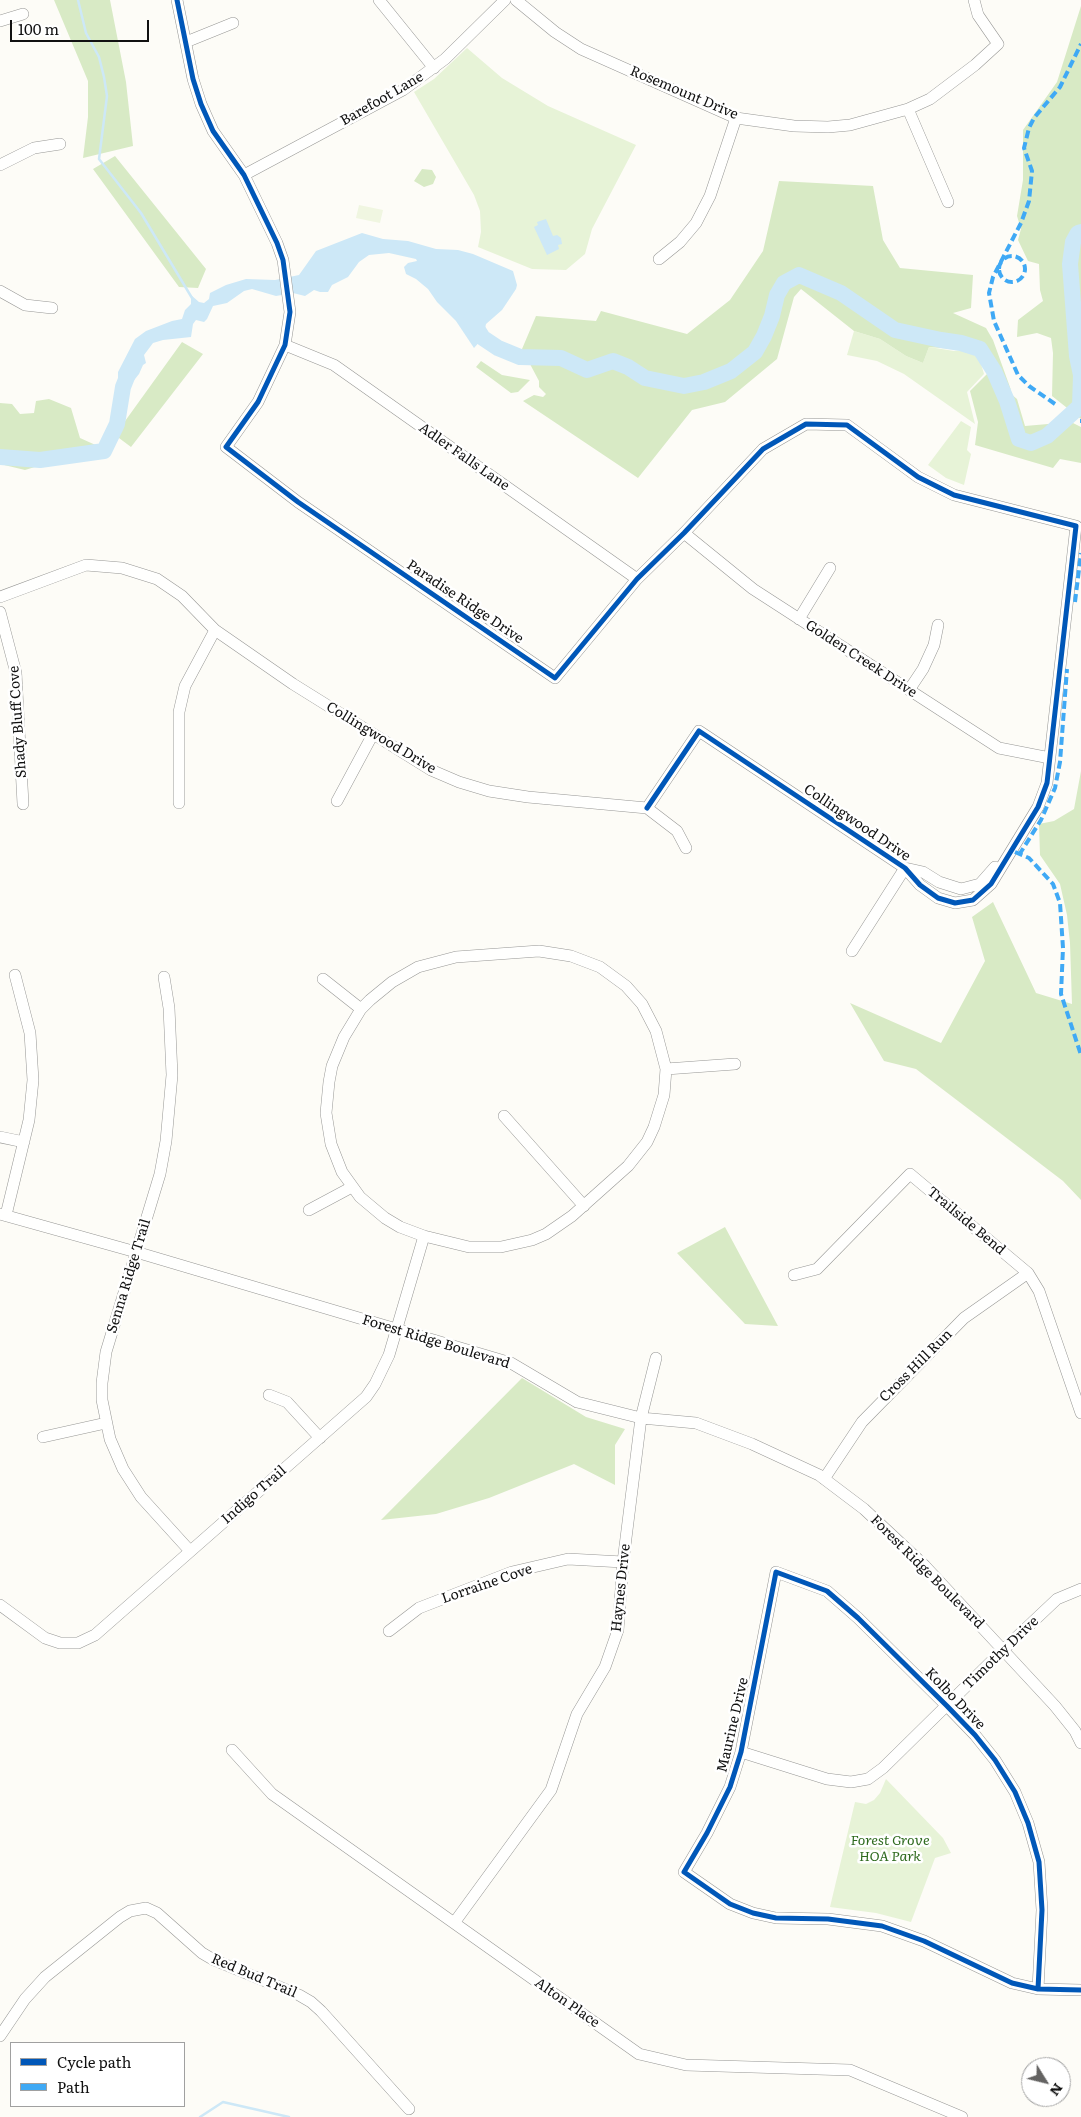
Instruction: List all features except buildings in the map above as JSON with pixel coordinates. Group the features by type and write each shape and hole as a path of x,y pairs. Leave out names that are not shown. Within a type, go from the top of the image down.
{"street":[{"name":"Paradise Ridge Drive","path":"177,0 193,79 213,131 244,175 283,260 290,312 286,345 258,402 226,447 298,502 555,678 637,579 684,533 763,449 806,424 847,425 918,477 954,495 1076,526"},
{"path":"379,0 434,68"},
{"name":"Barefoot Lane","path":"244,175 404,90 458,48 505,0"},
{"name":"Rosemount Drive","path":"516,0 555,32 582,49 736,118 794,126 828,127 850,126 908,109 930,99 952,84 998,44 978,15 974,0"},
{"path":"0,21 23,14"},
{"path":"186,42 233,23"},
{"path":"908,109 948,202"},
{"path":"659,259 680,242 696,223 710,196 736,118"},
{"path":"0,165 6,160 34,148 60,144"},
{"path":"0,291 25,305 52,308"},
{"name":"Adler Falls Lane","path":"286,345 334,366 637,579"},
{"name":"Collingwood Drive","path":"0,597 86,565 122,568 156,579 182,596 215,630 293,684 431,770 459,782 489,791 528,798 647,808 698,732 905,868 920,885 938,898 955,904 973,900 985,891 1038,807 1047,783 1076,526"},
{"name":"Golden Creek Drive","path":"684,533 753,589 999,748 1050,758"},
{"path":"799,619 830,568"},
{"name":"Shady Bluff Cove","path":"0,612 16,673 23,804"},
{"path":"909,690 930,653 938,625"},
{"path":"179,803 179,712 185,686 215,630"},
{"path":"337,801 373,734"},
{"path":"647,808 677,831 686,848"},
{"name":"Collingwood Drive","path":"905,868 923,872 939,882 961,889 980,884 1011,849"},
{"path":"852,951 905,868"},
{"path":"539,952 570,956 600,967 614,976 642,1004 662,1046 666,1069 664,1095 660,1111 647,1142 628,1166 584,1206 546,1234 517,1244 501,1247 469,1247 424,1236 385,1218 372,1208 352,1187 342,1172 331,1144 327,1121 327,1098 337,1051 344,1036 361,1009 392,982 433,962 456,957 539,952"},
{"path":"3,1214 24,1142 31,1104 32,1057 25,1010 15,975"},
{"name":"Senna Ridge Trail","path":"164,977 169,1008 172,1075 170,1108 160,1174 103,1368 102,1400 106,1424 116,1455 132,1484 141,1497 190,1551"},
{"path":"323,979 361,1009"},
{"path":"666,1069 734,1064"},
{"path":"504,1116 584,1206"},
{"path":"0,1137 24,1142"},
{"name":"Trailside Bend","path":"794,1275 816,1269 910,1174 1028,1273 1039,1291 1081,1413"},
{"path":"310,1210 352,1187"},
{"name":"Forest Ridge Boulevard","path":"3,1214 511,1363 576,1402 641,1418 696,1423 752,1444 824,1479 864,1509 925,1566 1055,1706 1075,1731 1081,1743"},
{"name":"Indigo Trail","path":"0,1605 50,1640 65,1644 78,1643 95,1635 355,1408 370,1390 383,1370 397,1330 424,1236"},
{"name":"Cross Hill Run","path":"824,1479 862,1422 964,1318 1028,1273"},
{"name":"Haynes Drive","path":"454,1923 551,1790 577,1714 605,1667 618,1630 623,1562 641,1418 656,1358"},
{"path":"269,1396 287,1402 320,1438"},
{"path":"43,1437 106,1424"},
{"name":"Lorraine Cove","path":"389,1631 419,1608 512,1572 568,1559 623,1562"},
{"name":"Kolbo Drive","path":"776,1572 827,1591 858,1618 947,1706 975,1735 995,1760 1015,1792 1028,1823 1039,1862 1042,1910 1038,1989"},
{"name":"Maurine Drive","path":"776,1572 741,1752 730,1787 684,1872 730,1904 753,1913 776,1918 828,1919 882,1926 924,1941 1012,1983 1038,1989"},
{"name":"Timothy Drive","path":"741,1752 827,1778 852,1782 868,1779 883,1768 1002,1650 1057,1599 1081,1589"},
{"name":"Alton Place","path":"232,1750 272,1794 639,2054 686,2064 850,2070 962,2117"},
{"name":"Red Bud Trail","path":"0,2036 25,1999 45,1977 120,1917 138,1908 146,1908 157,1913 202,1953 214,1960 299,1995 311,2002 408,2109"},
{"path":"1038,1989 1081,1990"}],"green space":[{"path":"54,0 110,0 126,82 133,146 83,158 88,117 88,81"},
{"path":"1081,6 1081,419 1052,396 1053,353 1051,338 1037,333 1017,337 1018,320 1043,301 1040,290 1039,264 1028,261 1018,240 1021,229 1017,216 1023,180 1023,130 1057,82"},
{"path":"467,48 502,78 548,106 636,145 592,229 585,254 566,270 532,269 478,247 481,232 480,211 474,195 414,92 434,79"},
{"path":"115,156 206,269 198,288 179,287 93,169"},
{"path":"422,169 432,170 436,177 433,184 424,187 414,181"},
{"path":"779,181 873,186 883,240 900,268 973,275 971,308 953,313 986,328 993,340 1011,390 986,371 977,351 929,347 923,363 906,356 880,339 854,331 801,289 794,297 777,359 725,402 692,410 638,478 523,401 534,395 543,397 546,394 539,387 539,381 522,349 536,316 596,321 601,311 687,334 730,300 763,251"},
{"path":"359,205 383,210 380,223 356,218"},
{"path":"854,331 880,339 906,356 923,363 929,347 954,351 971,349 979,357 984,374 967,392 975,424 904,374 877,361 847,355"},
{"path":"182,342 203,354 131,447 115,435"},
{"path":"481,361 502,375 530,380 518,392 511,393 476,367"},
{"path":"987,374 1017,399 1025,426 1071,422 1081,427 1081,463 1060,459 1053,468 975,445 978,422 970,391"},
{"path":"49,399 71,408 80,438 100,447 25,470 0,464 0,403 12,404 20,414 34,413 36,401"},
{"path":"961,421 971,427 967,450 971,454 964,485 946,478 928,465"},
{"path":"1081,771 1081,1200 1063,1181 916,1069 884,1061 850,1003 941,1043 985,961 972,917 993,902 1036,993 1072,1004 1067,915 1060,884 1040,855 1039,824 1054,821 1074,809"},
{"path":"725,1227 778,1326 745,1324 677,1253"},
{"path":"522,1378 586,1417 625,1429 615,1445 615,1485 574,1464 489,1498 436,1514 381,1520"},
{"name":"Forest Grove HOA Park","path":"886,1779 943,1838 951,1853 935,1858 911,1922 876,1913 830,1907 855,1802 866,1804 874,1800 880,1793"}],"water":[{"path":"546,219 553,236 557,235 561,238 562,244 558,245 559,249 547,255 534,227 538,225 537,222"},
{"path":"362,233 383,239 408,241 436,249 458,250 473,254 513,271 517,285 516,289 502,310 486,324 483,338 474,348 456,321 437,302 428,289 416,279 406,274 404,267 408,263 417,261 416,259 389,253 369,255 359,262 348,277 332,285 328,292 314,290 305,296 293,293 276,296 252,289 244,291 227,303 213,306 204,322 196,320 193,324 191,337 153,343 144,355 146,363 131,384 123,387 118,383 118,372 135,339 146,331 182,319 185,310 191,304 191,295 199,302 204,303 209,299 210,293 226,285 246,279 275,280 299,275 316,251"}],"waterway":[{"path":"78,0 86,33 99,57 107,96 99,159 141,213 192,298"},
{"path":"471,319 483,338 498,348 520,357 561,358 587,370 613,361 628,367 645,378 684,386 704,382 731,371 755,352 772,316 777,295 784,283 799,275 841,293 895,330 961,343 980,349 994,371 1007,401 1019,439 1031,443 1047,436 1080,406 1081,375 1077,356 1070,264 1073,242 1078,233 1081,232"},
{"path":"0,457 40,460 104,451 117,424 123,387 131,367"},
{"path":"200,2117 223,2102 289,2117"}],"marked path":[{"path":"1055,404 1029,386 1018,375 994,321 989,293 993,277 1021,223 1029,201 1032,171 1024,148 1029,128 1034,118 1060,87 1081,44"},
{"path":"1012,256 1021,260 1025,269 1021,278 1012,282 1003,278 999,269 1003,260 1012,256"},
{"path":"1075,602 1081,553"},
{"path":"1019,855 1041,820 1055,788 1060,762 1067,669"},
{"path":"1015,852 1029,858 1053,884 1060,903 1063,948 1061,994 1081,1055"}],"cycle path":[{"path":"177,0 193,79 201,104 213,131 244,175 277,243 283,260 290,312 285,345 258,402 226,447 298,502 555,678 637,579 684,533 763,449 806,424 847,425 918,477 954,495 1076,526 1047,783 1038,807 991,884 973,900 955,903 938,898 920,885 905,868 699,731 647,808"},
{"path":"1038,1989 1042,1910 1039,1862 1028,1823 1015,1792 995,1760 975,1735 947,1706 858,1618 827,1591 776,1572 741,1752 730,1787 707,1833 684,1872 730,1904 753,1913 776,1918 828,1919 882,1926 924,1941 1012,1983 1038,1989 1081,1990"}]}
